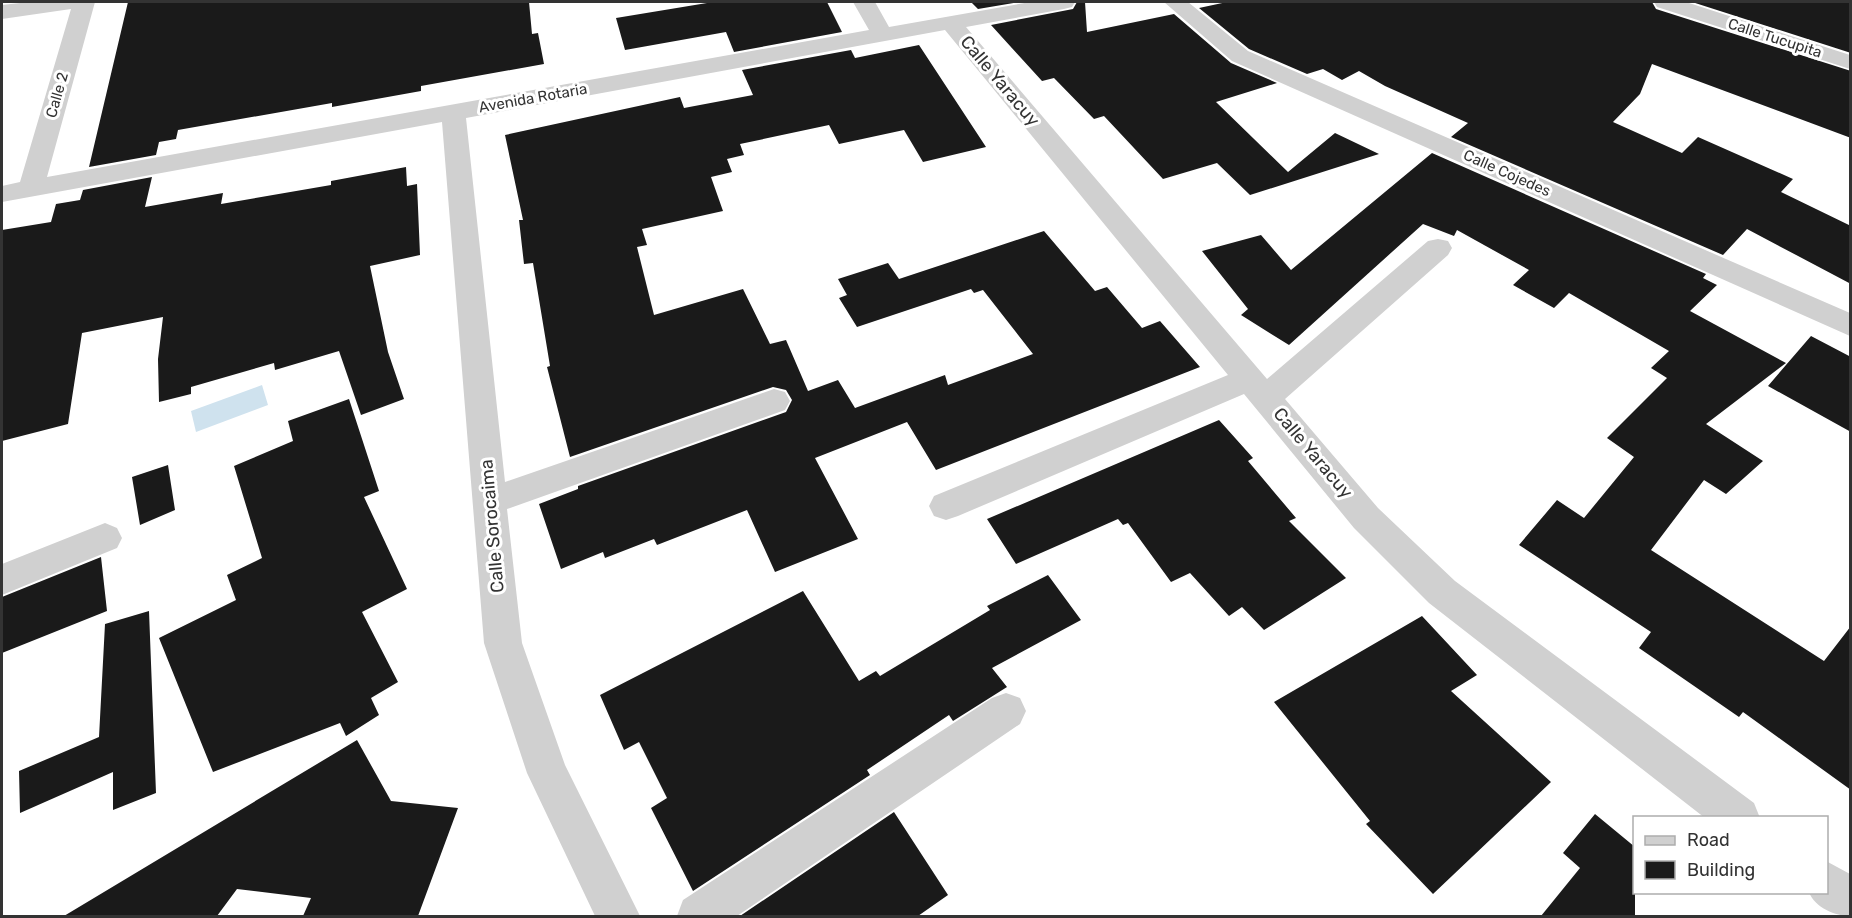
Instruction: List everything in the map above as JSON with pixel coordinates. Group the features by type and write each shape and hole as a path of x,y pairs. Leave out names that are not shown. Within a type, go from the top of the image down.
{"street":[{"path":"2,12 72,2"},
{"name":"Calle 2","path":"31,189 84,2"},
{"path":"864,2 883,35"},
{"name":"Avenida Rotaria","path":"2,194 1064,2"},
{"name":"Calle Cojedes","path":"1175,2 1240,56 1851,325"},
{"name":"Calle Tucupita","path":"1665,2 1851,62"},
{"name":"Calle Yaracuy","path":"950,22 1366,518 1442,592 1736,816"},
{"name":"Calle Sorocaima","path":"453,112 503,642 548,773 618,916"},
{"path":"946,506 1258,388 1438,248"},
{"path":"490,501 774,401"},
{"path":"2,579 105,538"},
{"path":"699,916 1006,711"},
{"path":"1828,883 1851,900"}],"water":[{"path":"262,385 268,405 196,432 191,411"}],"building":[{"path":"128,2 529,2 532,34 538,33 544,64 421,86 421,91 332,107 332,103 178,130 176,139 159,142 156,155 89,167"},
{"path":"713,2 827,2 842,32 734,52 726,32 625,50 616,18"},
{"path":"971,2 1020,2 978,9"},
{"path":"1077,2 1085,2 1087,32 1174,14 1231,63 1277,83 1216,102 1288,172 1335,133 1379,154 1250,195 1217,163 1163,179 1104,116 1094,119 1054,78 1042,81 991,25 1073,9"},
{"path":"1227,2 1652,2 1656,9 1851,71 1851,138 1652,64 1640,94 1613,122 1682,153 1698,137 1793,179 1781,192 1851,226 1851,284 1747,229 1723,255 1451,137 1468,123 1385,86 1359,71 1342,80 1323,69 1307,74 1249,49 1199,8"},
{"path":"1692,2 1851,2 1851,53"},
{"path":"919,45 986,147 923,162 904,130 839,144 829,125 740,144 744,155 727,159 732,172 711,177 723,211 642,229 647,245 637,247 654,315 743,289 770,344 786,340 808,391 838,380 855,408 945,375 948,385 1033,354 983,290 974,293 971,289 857,327 839,298 847,295 838,279 888,263 899,279 1044,231 1095,291 1107,287 1142,328 1160,321 1200,367 936,470 907,422 815,458 858,539 775,572 747,510 657,545 654,539 605,558 603,552 561,569 539,504 578,489 578,486 786,412 792,400 786,390 773,387 570,457 547,367 550,366 533,263 524,264 519,220 523,220 505,135 680,97 684,108 753,95 742,70 851,50 855,58"},
{"path":"1432,153 1706,274 1703,278 1717,285 1690,311 1786,363 1706,424 1763,461 1726,494 1704,480 1651,550 1824,661 1851,626 1851,790 1743,712 1739,717 1639,648 1651,632 1519,545 1557,500 1584,518 1634,457 1607,438 1667,378 1651,368 1669,351 1569,293 1554,308 1513,285 1529,270 1457,230 1454,236 1423,224 1289,345 1241,315 1248,309 1202,251 1261,235 1291,270"},
{"path":"406,167 407,186 417,184 420,255 370,266 388,352 404,399 361,415 339,351 275,370 274,363 191,387 191,394 159,402 158,359 163,317 82,333 68,424 2,441 2,230 51,222 56,204 80,200 83,190 152,177 145,207 223,193 221,204 331,185 331,181"},
{"path":"1811,336 1851,357 1851,432 1768,386"},
{"path":"349,399 379,491 364,497 407,589 362,612 398,682 371,698 379,715 346,736 340,723 213,772 159,638 236,600 227,575 262,558 234,466 293,441 288,421"},
{"path":"1219,420 1253,458 1248,461 1296,518 1289,521 1346,578 1264,630 1242,607 1229,616 1190,573 1171,582 1128,523 1123,525 1118,519 1016,564 987,519"},
{"path":"168,465 175,510 140,525 132,477"},
{"path":"101,557 107,611 2,653 2,597"},
{"path":"1048,575 1081,620 992,668 1007,687 953,721 949,715 867,770 870,775 693,891 651,808 667,798 639,742 624,750 600,695 803,591 859,681 876,671 880,676 990,610 987,606"},
{"path":"149,611 156,793 113,810 113,772 20,813 19,771 99,737 105,624"},
{"path":"1422,616 1477,675 1451,691 1551,782 1433,894 1366,824 1370,821 1274,702"},
{"path":"357,740 391,801 458,808 418,916 303,916 311,898 237,889 217,916 64,916"},
{"path":"894,812 948,895 918,916 740,916"},
{"path":"1595,814 1633,845 1635,916 1541,916 1580,868 1563,853"}]}
